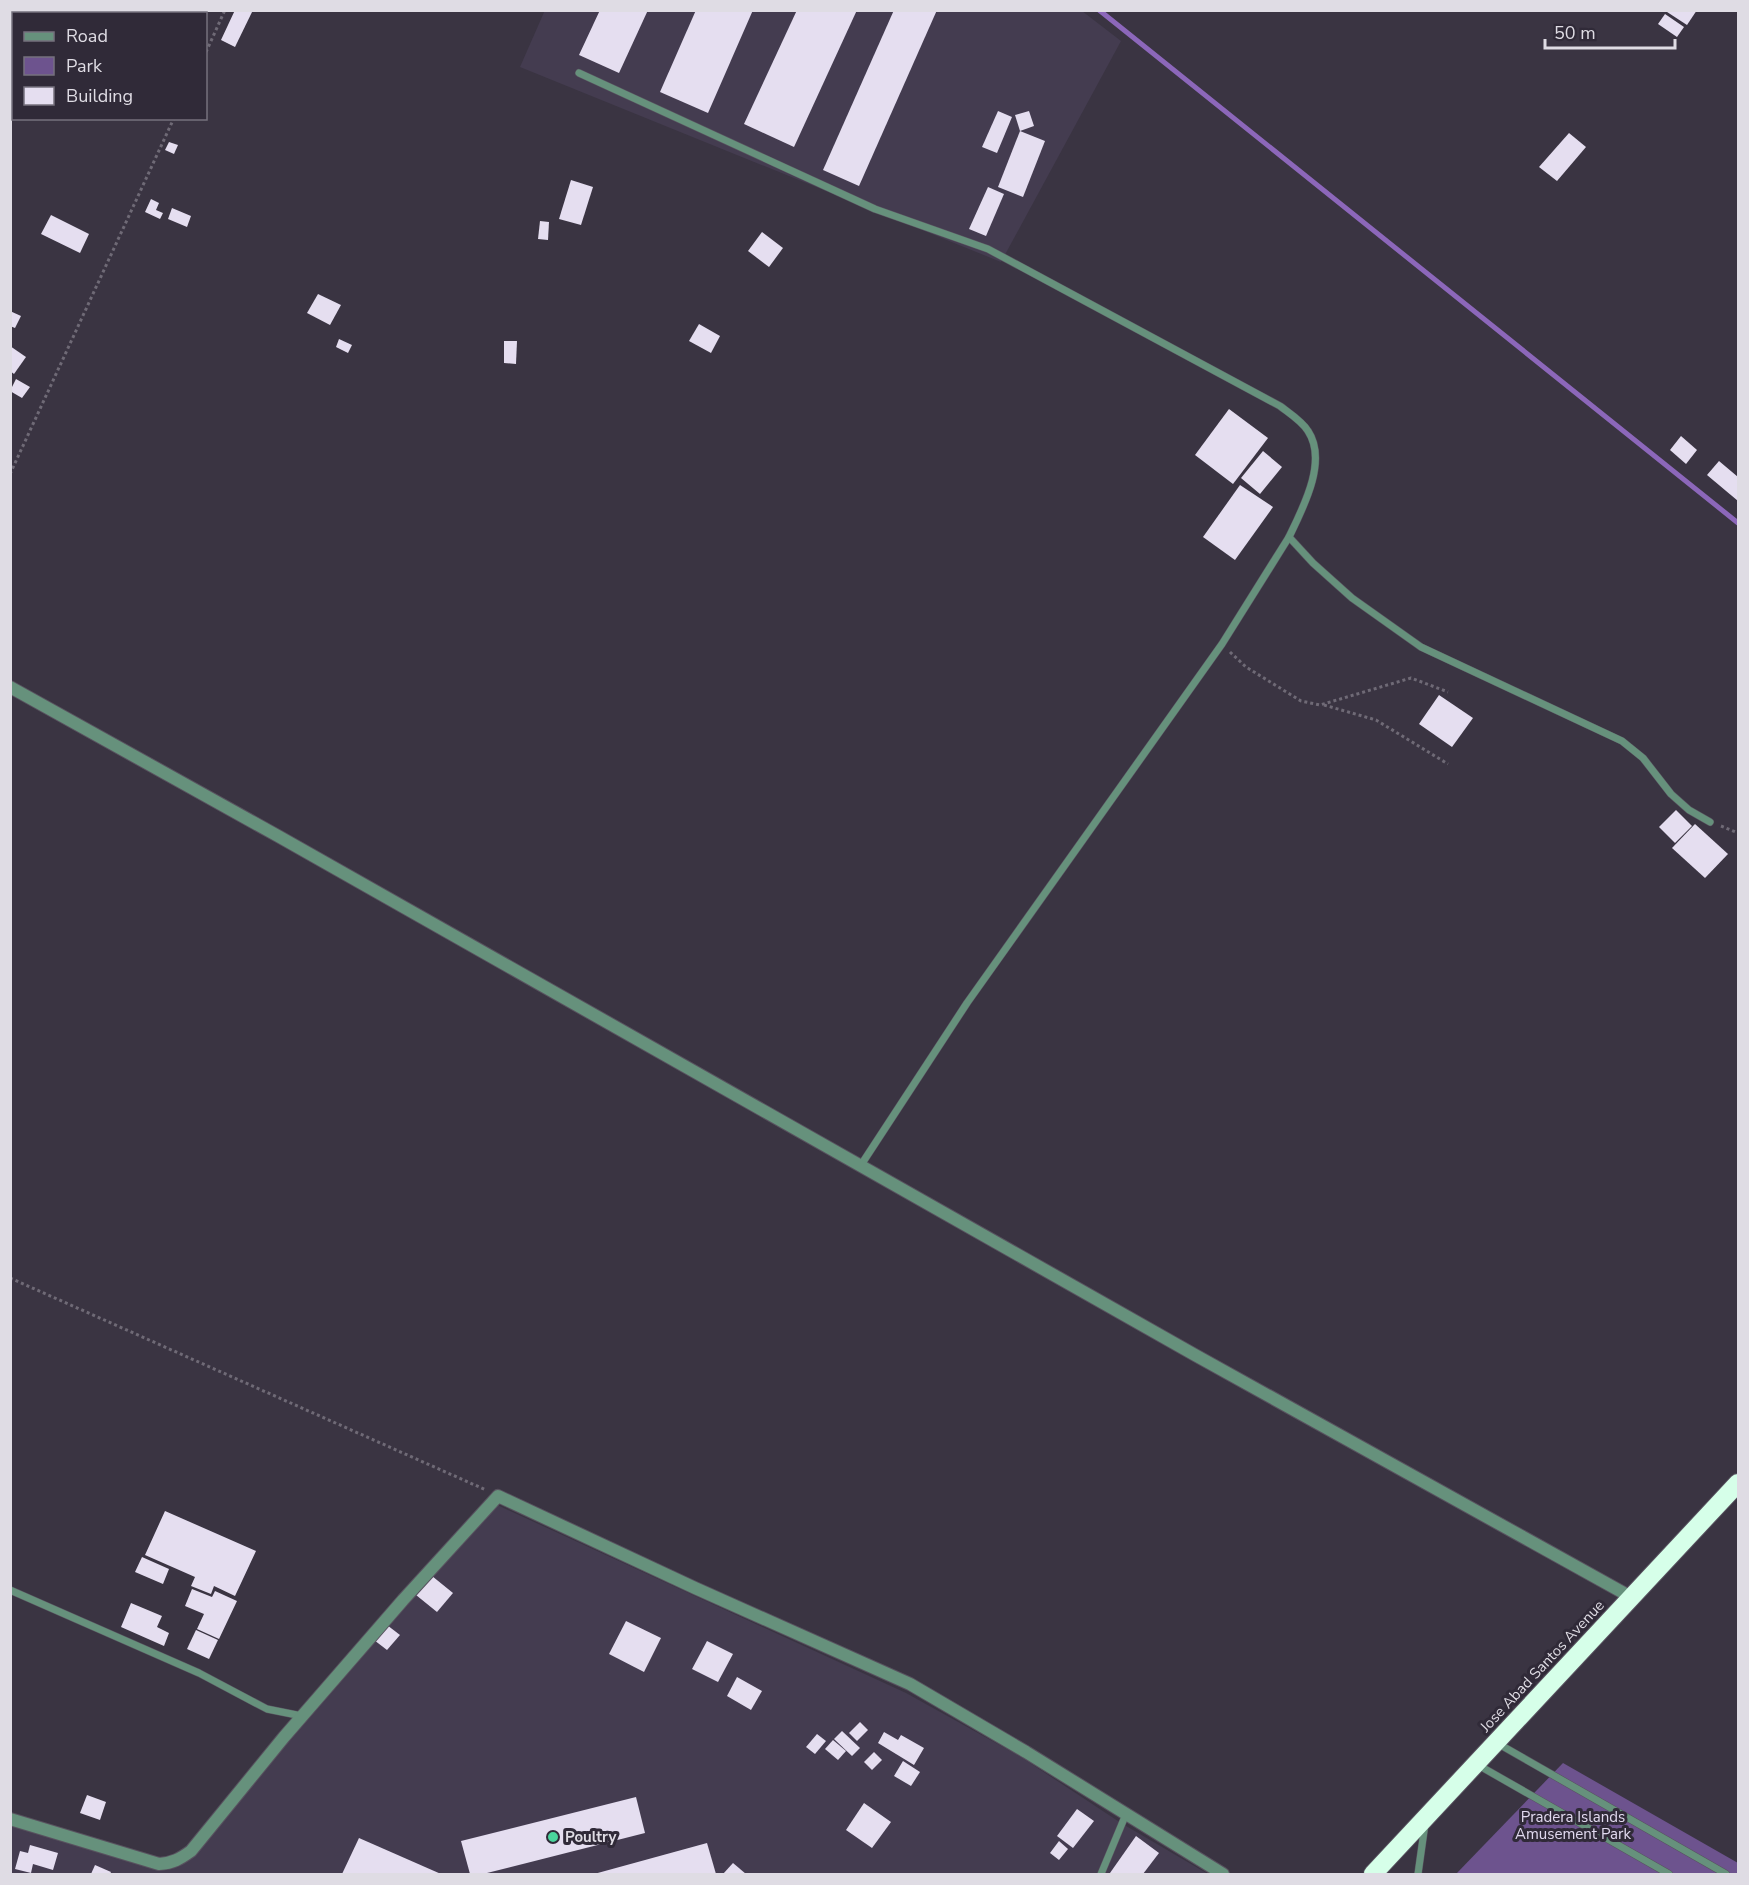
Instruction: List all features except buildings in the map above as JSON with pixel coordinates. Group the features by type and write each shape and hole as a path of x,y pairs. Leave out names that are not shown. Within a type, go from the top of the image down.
{"highway":[{"name":"Jose Abad Santos Avenue","path":"1373,1875 1738,1483"}],"street":[{"path":"10,687 1205,1361 1630,1597"},
{"path":"10,1819 159,1864 171,1863 191,1851 302,1716 403,1600 498,1497 910,1684 1223,1875"}],"lane":[{"path":"579,73 875,209 988,249 1280,406 1308,430 1316,448 1311,488 1289,537 1222,644 967,1003 861,1165"},
{"path":"1289,537 1313,563 1352,598 1420,647 1622,741 1643,758 1671,794 1689,810 1710,822"},
{"path":"10,1590 199,1673 267,1709 302,1716"},
{"path":"1496,1742 1726,1875"},
{"path":"1476,1764 1670,1875"},
{"path":"1101,1875 1126,1814"},
{"path":"1418,1875 1425,1819"}],"path":[{"path":"207,50 225,10"},
{"path":"10,474 173,120"},
{"path":"1222,644 1246,667 1301,700 1323,704 1376,720 1448,764"},
{"path":"1323,704 1411,678 1448,692"},
{"path":"1710,822 1738,833"},
{"path":"10,1278 496,1494 498,1497"}],"shaded area":[{"path":"545,10 1082,11 1121,41 1001,262 520,67"},
{"path":"495,1504 906,1693 1021,1757 1121,1823 1208,1874 11,1874 10,1823 171,1865 257,1774"}],"green space":[{"name":"Pradera Islands Amusement Park","path":"1563,1763 1738,1863 1738,1874 1456,1874"}],"waterway":[{"path":"1099,10 1738,523"}],"place":[{"name":"Poultry","path":"553,1837"}]}
